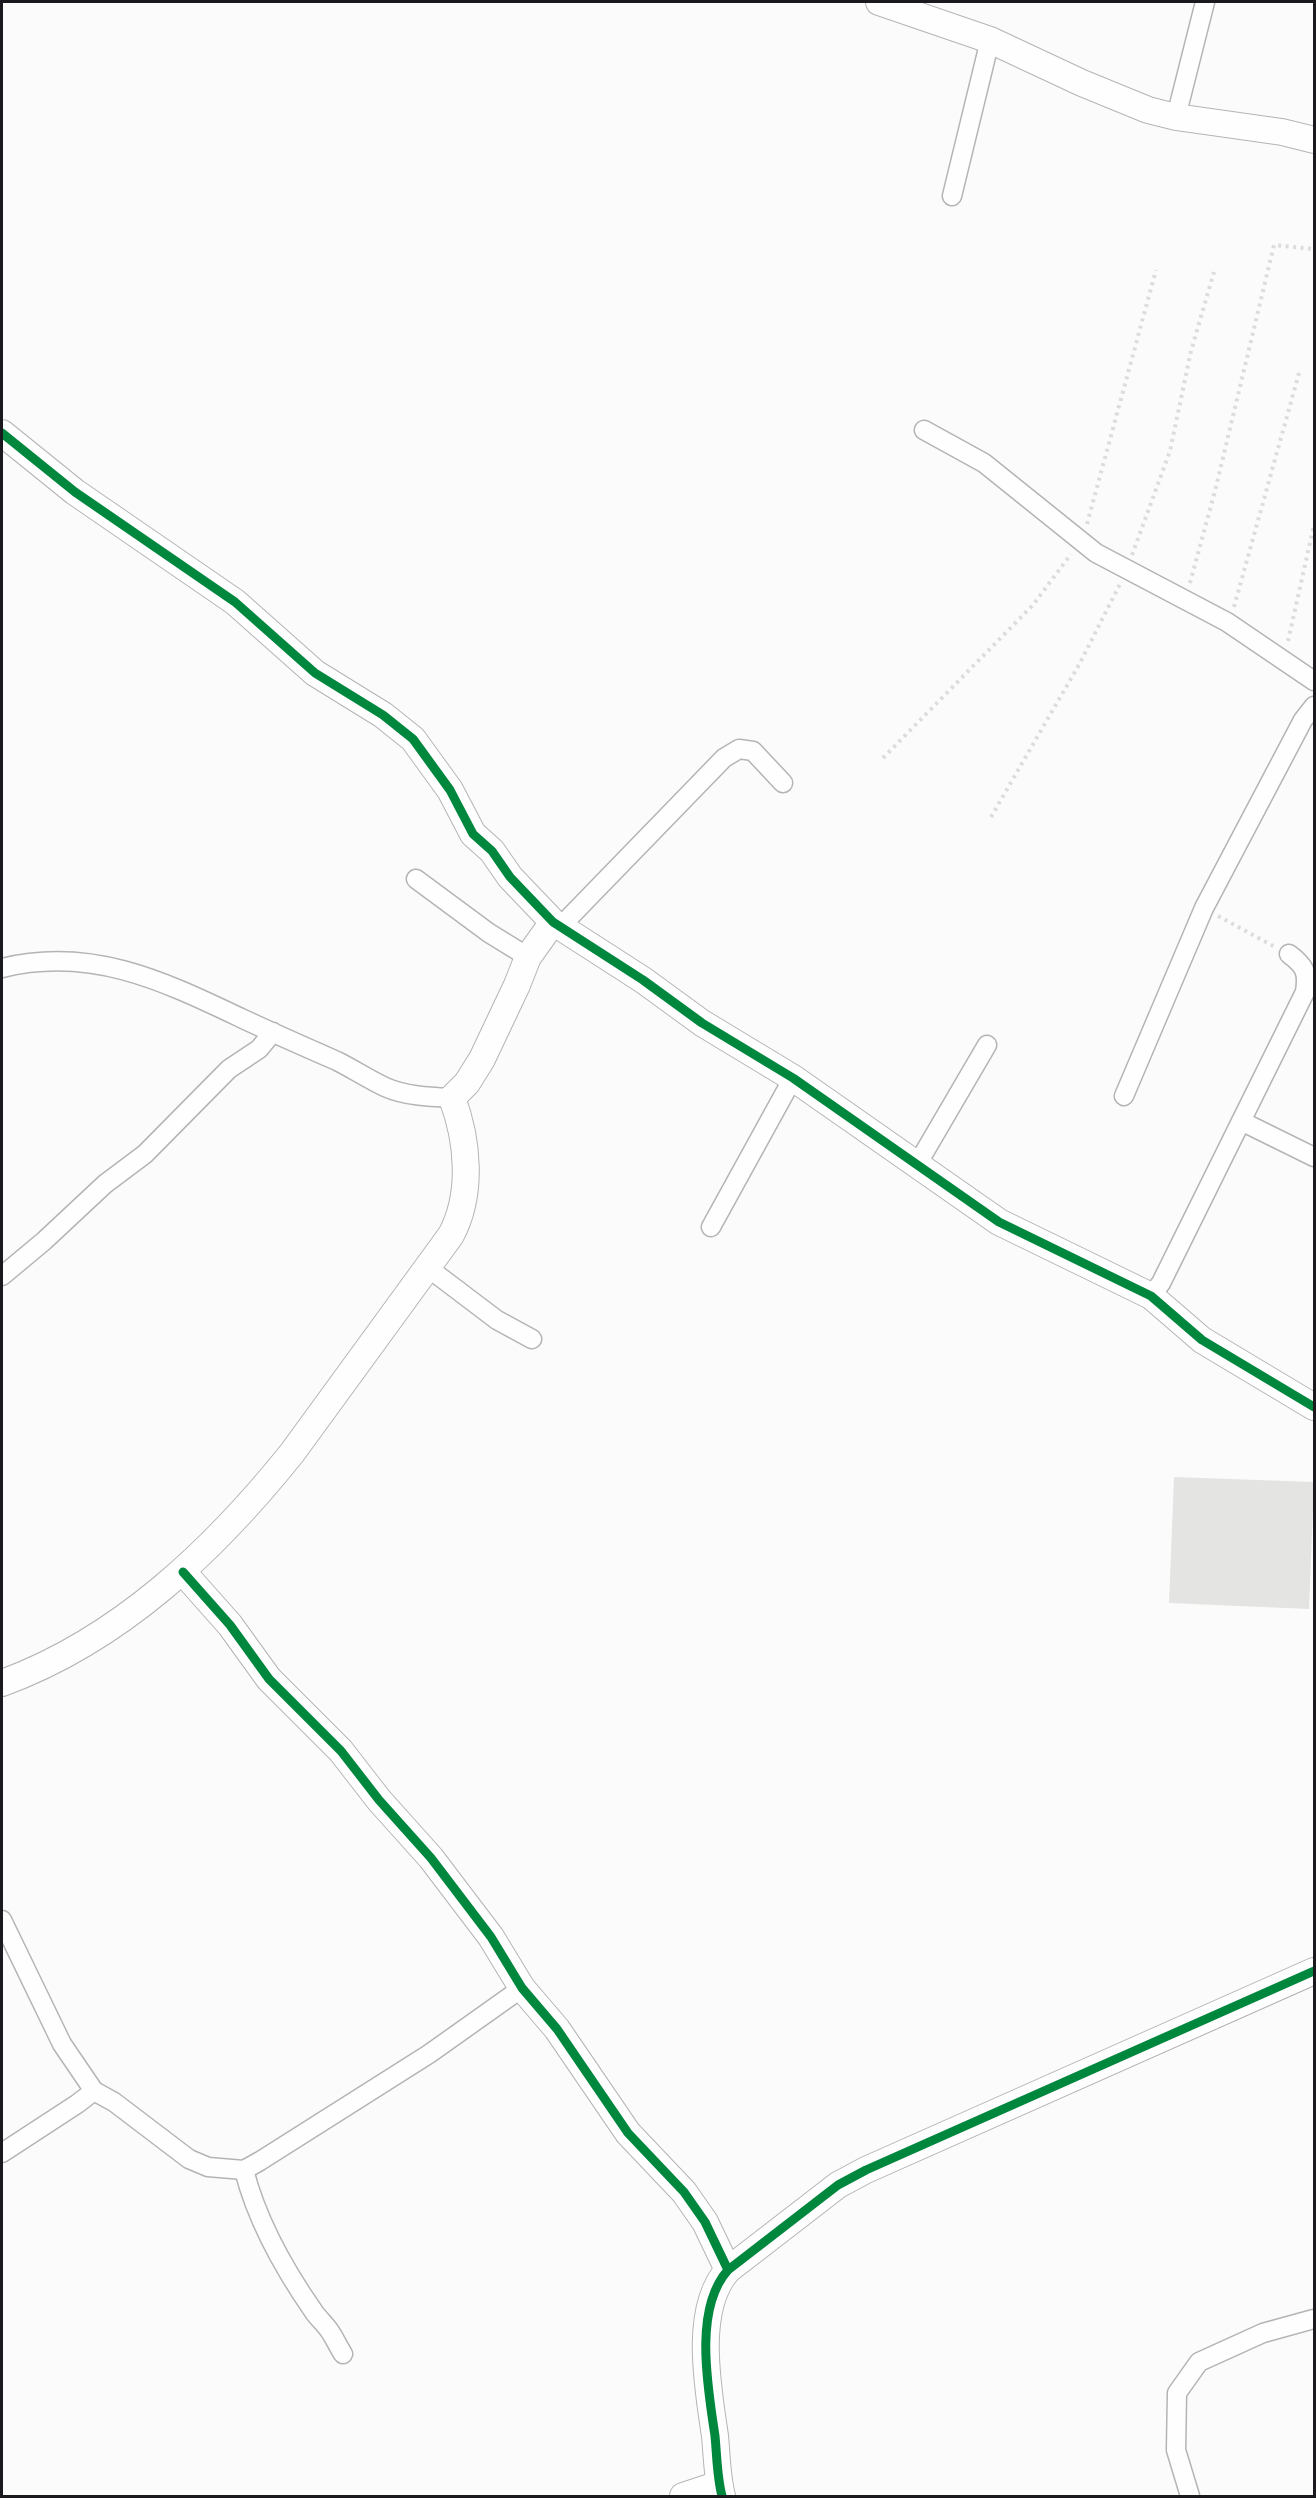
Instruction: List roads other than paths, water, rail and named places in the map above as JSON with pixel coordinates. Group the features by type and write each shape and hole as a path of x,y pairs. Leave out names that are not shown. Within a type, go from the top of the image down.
{"street":[{"path":"879,2 990,40 1118,99 1148,110 1176,117 1282,132 1314,140"},
{"path":"1176,117 1205,2"},
{"path":"951,196 990,40"},
{"path":"924,430 984,463 1096,553 1227,622 1314,681"},
{"path":"2,433 75,492 235,602 315,673 383,716 413,739 450,790 473,834 492,851 510,877 557,925 643,980 702,1023 793,1078 999,1221 1151,1296 1202,1340 1314,1407"},
{"path":"1124,1096 1204,908 1303,720 1314,706"},
{"path":"2,968 39,961 73,962 138,973 165,982 387,1088 432,1097 452,1098 467,1083 482,1059 518,985 528,957 724,758 739,749 753,751 783,783"},
{"path":"416,879 489,933 528,957"},
{"path":"1151,1296 1161,1283 1305,992 1307,978 1302,964 1289,954"},
{"path":"2,1276 44,1241 105,1184 145,1154 229,1069 260,1049 273,1032"},
{"path":"918,1163 987,1045"},
{"path":"711,1227 793,1078"},
{"path":"2,1683 80,1645 122,1619 183,1572 268,1483 292,1453 451,1235 461,1216 465,1199 463,1147 460,1118 452,1098"},
{"path":"1241,1121 1314,1157"},
{"path":"427,1267 497,1320 532,1340"},
{"path":"183,1572 230,1624 269,1679 341,1751 380,1800 432,1858 491,1937 522,1988 557,2029 628,2133 684,2193 705,2222 728,2270"},
{"path":"2,1920 62,2044 94,2091 114,2102 189,2158 208,2167 244,2170 429,2054 522,1988"},
{"path":"683,2496 720,2490 710,2407 708,2325 711,2299 717,2282 728,2270 838,2185 866,2170 1314,1971"},
{"path":"2,2153 94,2091"},
{"path":"244,2170 251,2197 269,2236 294,2281 343,2354"},
{"path":"1190,2496 1176,2450 1177,2393 1199,2362 1263,2333 1314,2319"}]}
